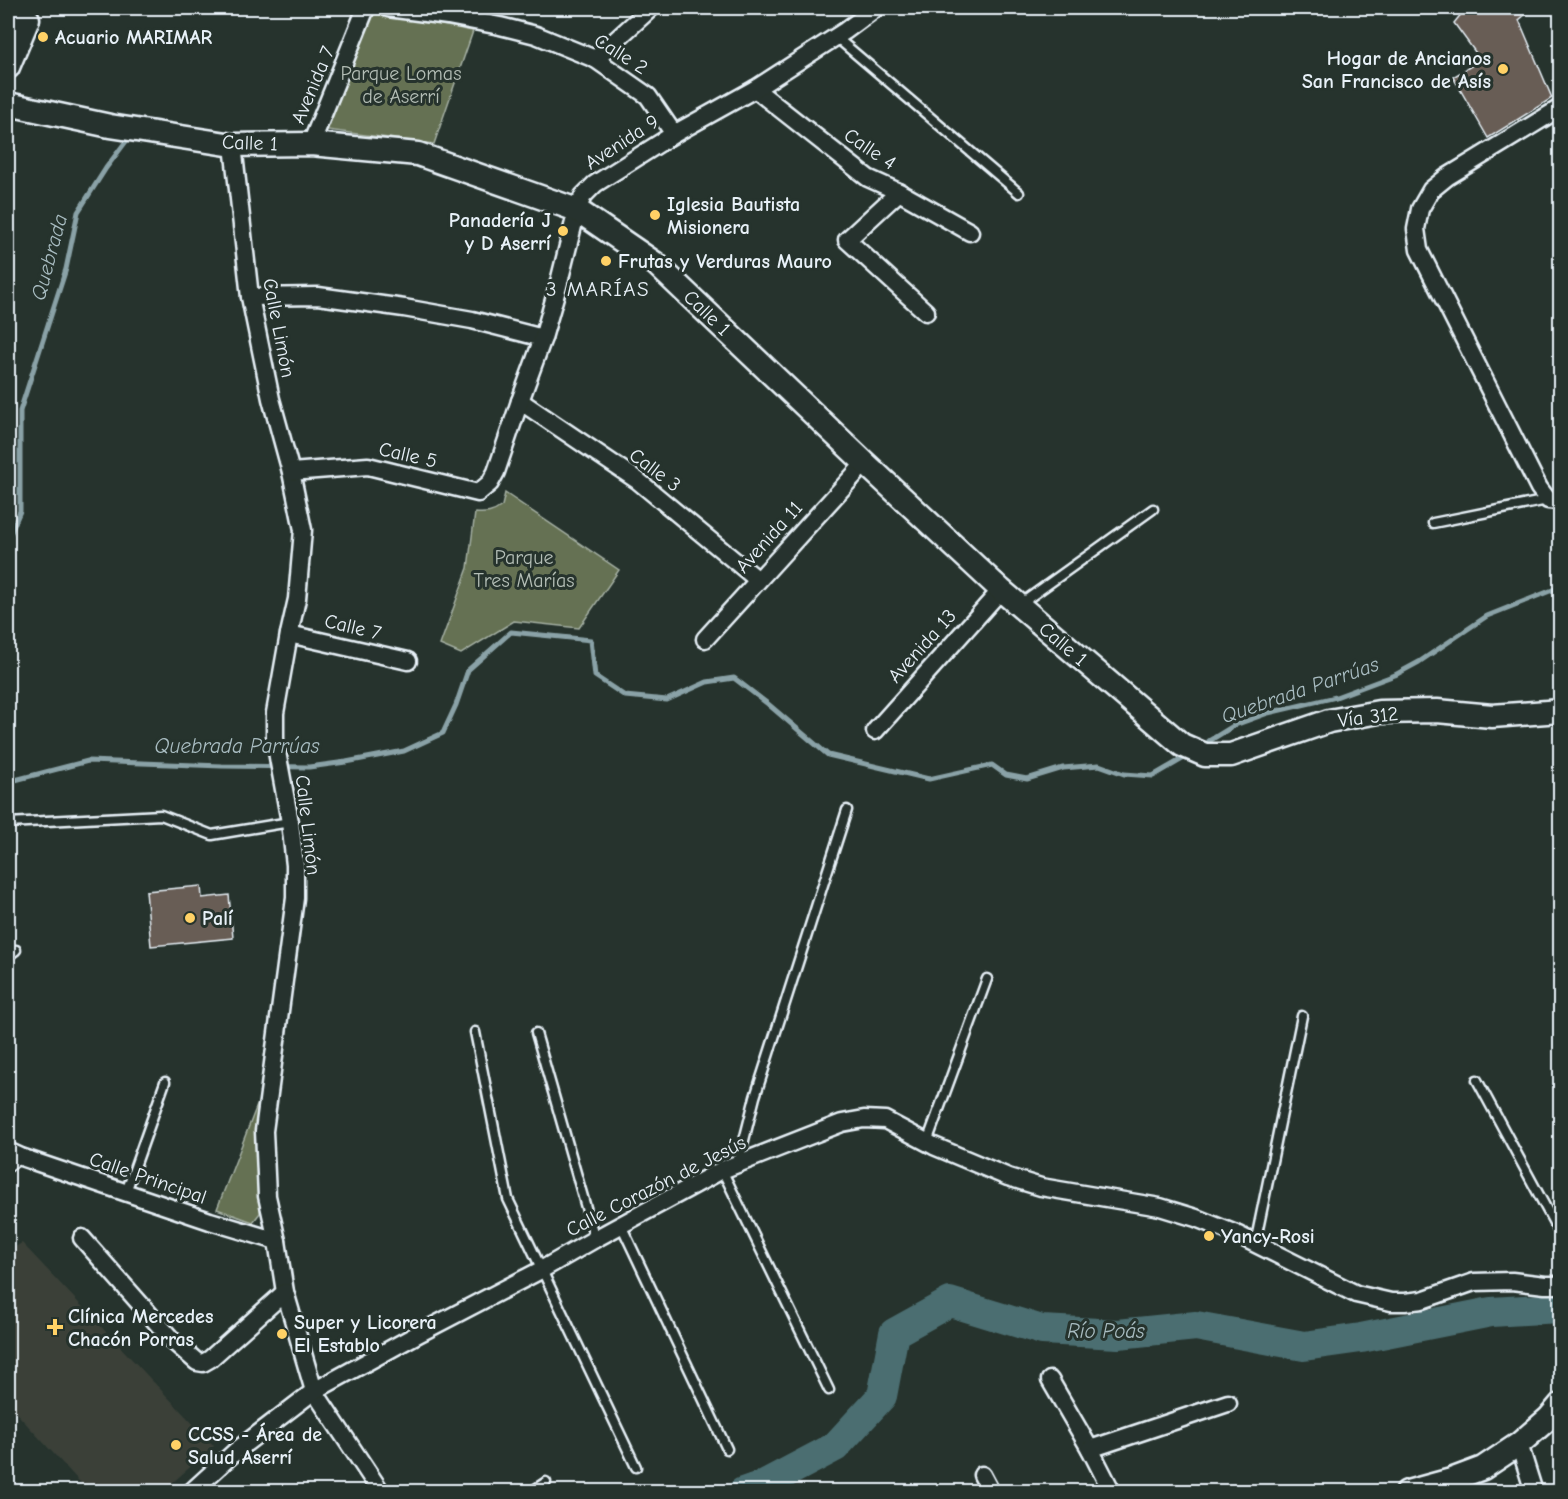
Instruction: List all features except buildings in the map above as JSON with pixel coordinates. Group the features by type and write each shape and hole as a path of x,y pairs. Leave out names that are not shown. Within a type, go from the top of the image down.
{"street":[{"name":"Avenida 7","path":"311,144 366,8"},
{"name":"Calle 2","path":"388,8 451,12 536,35 595,59 648,96 674,134"},
{"path":"595,59 651,8"},
{"name":"Avenida 9","path":"478,494 490,483 496,472 543,338 577,210 583,196 595,184 674,134 755,89 836,37 876,8"},
{"path":"8,9 31,13 8,67"},
{"name":"Calle 4","path":"755,89 868,178 899,192 970,232"},
{"name":"Calle 1","path":"8,104 110,126 233,145 311,144 418,153 577,210 656,264 1010,598 1182,745"},
{"path":"1554,501 1539,488 1419,250 1416,229 1420,209 1431,190 1447,177 1560,108"},
{"name":"Calle Limón","path":"233,145 250,297 303,530 297,599 275,712 275,741 290,822 295,865 295,898 264,1131 267,1196 285,1292 314,1391 381,1491"},
{"path":"899,192 847,240 926,312"},
{"path":"250,297 318,296 405,308 472,320 543,338"},
{"name":"Calle 3","path":"520,401 637,480 758,580"},
{"name":"Avenida 11","path":"705,639 865,463"},
{"name":"Calle 5","path":"291,471 368,466 478,494"},
{"name":"Avenida 13","path":"875,731 1010,598"},
{"name":"Calle 7","path":"289,634 408,661"},
{"name":"Vía 312","path":"1182,745 1205,755 1231,755 1329,721 1380,712 1437,711 1492,716 1560,711"},
{"name":"Calle Corazón de Jesús","path":"191,1491 237,1450 314,1391 730,1167 842,1123 864,1119 885,1120 927,1142 1008,1177 1041,1186 1160,1207 1196,1218 1236,1234 1356,1294 1392,1302 1405,1302 1422,1300 1474,1282 1512,1281 1560,1285"},
{"name":"Calle Principal","path":"12,1158 277,1241"},
{"path":"82,1238 173,1341 197,1362 203,1363 210,1359 285,1292"},
{"path":"1050,1380 1112,1491"},
{"path":"1090,1449 1228,1403"},
{"path":"1407,1491 1451,1480 1483,1468 1519,1444 1549,1418 1560,1405"},
{"path":"1519,1444 1534,1491"},
{"path":"982,1475 991,1491"}],"lane":[{"path":"836,37 1019,193"},
{"path":"1433,524 1554,501"},
{"path":"1010,598 1153,509"},
{"path":"829,1390 730,1167 755,1097 847,810"},
{"path":"8,823 160,815 212,835 290,822"},
{"path":"8,956 16,950"},
{"path":"927,1142 987,979"},
{"path":"1255,1244 1302,1016"},
{"path":"475,1032 508,1199 636,1467"},
{"path":"536,1033 595,1239"},
{"path":"1477,1080 1560,1234"},
{"path":"126,1192 165,1083"},
{"path":"621,1225 727,1449"},
{"path":"531,1491 546,1482"}],"shaded area":[{"name":"Clínica Mercedes Chacón Porras","path":"22,1243 214,1446 163,1491 88,1491 8,1404 8,1251"}],"green space":[{"name":"Parque Lomas de Aserrí","path":"374,12 473,31 434,144 327,130"},
{"name":"Parque Tres Marías","path":"505,493 619,570 579,628 514,621 461,654 440,645 468,568 475,513 489,512 502,506"},
{"path":"261,1095 260,1213 253,1222 217,1209"}],"waterway":[{"name":"Quebrada","path":"8,539 20,511 20,411 66,269 78,212 130,136"},
{"name":"Quebrada Parrúas","path":"1209,741 1235,725 1268,713 1336,697 1395,675 1419,662 1487,616 1560,587"},
{"name":"Quebrada Parrúas","path":"8,784 15,780 88,761 309,767 404,751 443,733 468,670 511,632 591,640 595,676 625,696 667,700 707,682 734,678 828,755 929,779 992,765 1006,775 1027,779 1063,768 1099,765 1124,774 1153,776 1184,758"},
{"name":"Río Poás","path":"743,1492 763,1485 835,1447 882,1396 894,1333 950,1302 1042,1330 1118,1334 1196,1326 1304,1346 1361,1338 1491,1312 1560,1308"}],"place":[{"name":"Acuario MARIMAR","path":"43,37"},
{"name":"Hogar de Ancianos San Francisco de Asís","path":"1503,69"},
{"name":"Iglesia Bautista Misionera","path":"655,215"},
{"name":"Panadería J y D Aserrí","path":"563,231"},
{"name":"Frutas y Verduras Mauro","path":"606,261"},
{"name":"Palí","path":"190,918"},
{"name":"Yancy-Rosi","path":"1209,1236"},
{"name":"Clínica Mercedes Chacón Porras","path":"55,1327"},
{"name":"Super y Licorera El Establo","path":"282,1334"},
{"name":"CCSS - Área de Salud Aserrí","path":"176,1445"}],"district":[{"name":"3 MARÍAS","path":"598,289"}]}
